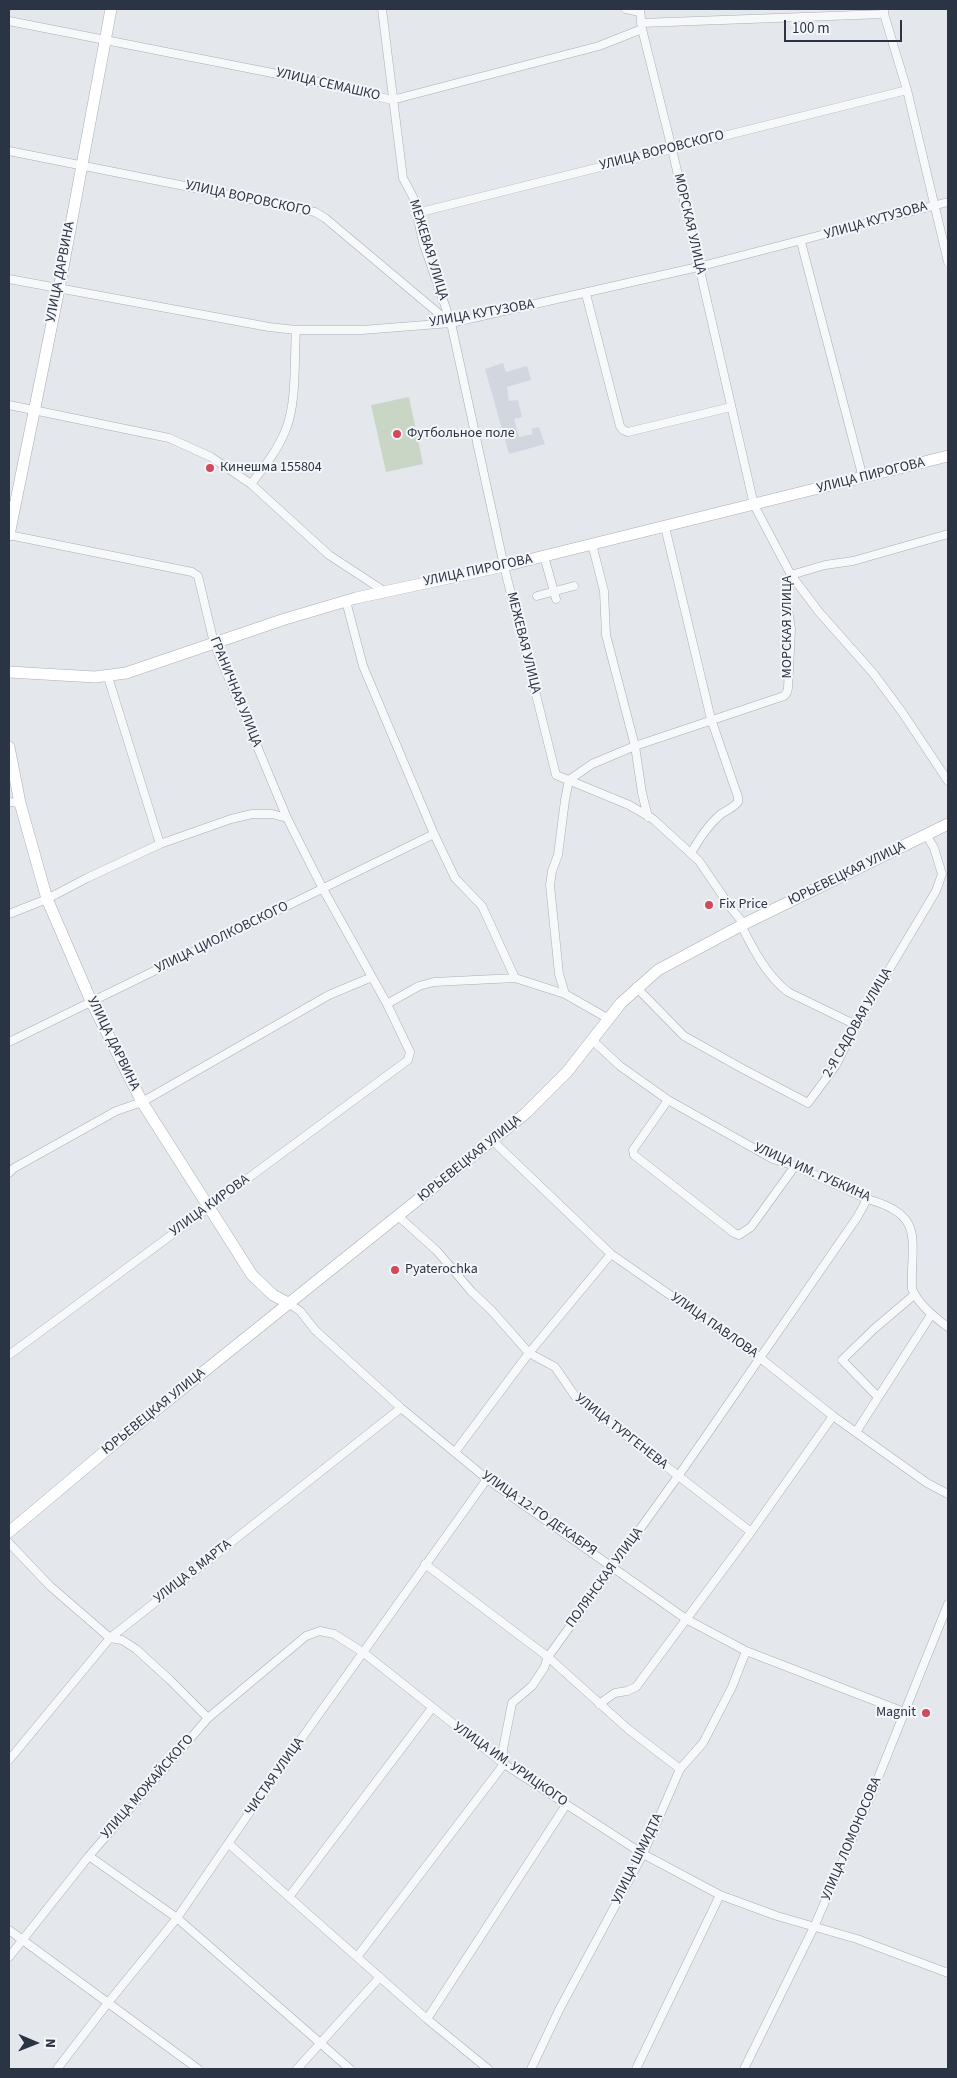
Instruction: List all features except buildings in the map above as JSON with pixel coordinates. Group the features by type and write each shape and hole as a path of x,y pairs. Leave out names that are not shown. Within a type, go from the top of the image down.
{"street":[{"name":"УЛИЦА ДАРВИНА","path":"9,535 59,289 111,9"},
{"name":"МЕЖЕВАЯ УЛИЦА","path":"382,9 403,178 413,197 422,242 451,323 504,566 556,775 629,805 648,817 699,861 743,924 753,949 778,985 788,992 856,1025"},
{"path":"626,9 640,10"},
{"name":"МОРСКАЯ УЛИЦА","path":"569,780 592,764 635,746 784,696 788,692 791,628 786,585 791,575 754,505 642,26 640,10"},
{"name":"УЛИЦА СЕМАШКО","path":"9,22 105,39 328,84 392,100 599,46 642,26 884,12"},
{"path":"884,12 907,90 948,262"},
{"name":"УЛИЦА ВОРОВСКОГО","path":"417,213 907,90"},
{"name":"УЛИЦА ВОРОВСКОГО","path":"9,151 82,164 315,212 325,218 451,323"},
{"name":"УЛИЦА КУТУЗОВА","path":"9,279 259,325 296,330 362,330 451,323 586,294 801,242 948,202"},
{"path":"801,242 863,478"},
{"path":"586,294 620,426 623,430 628,432 731,407"},
{"path":"251,484 274,453 287,428 292,400 296,330"},
{"path":"9,405 169,438 211,457 251,484 330,555 384,591"},
{"name":"УЛИЦА ПИРОГОВА","path":"9,672 108,677 138,669 285,618 384,591 504,566 948,456"},
{"path":"665,527 711,719 738,797 738,802 706,828 691,853"},
{"path":"948,534 853,561 825,565 791,575 819,612 873,673 902,712 948,781"},
{"name":"ГРАНИЧНАЯ УЛИЦА","path":"9,535 196,573 214,643 287,818"},
{"path":"592,544 604,591 606,635 635,746 642,793 648,817"},
{"path":"544,556 555,595"},
{"path":"537,596 555,595 574,586"},
{"path":"346,601 363,666 434,834 455,878 482,906 514,978"},
{"path":"108,677 160,844"},
{"name":"УЛИЦА ДАРВИНА","path":"9,747 14,802 47,899 91,1001 142,1102 208,1208 252,1275 273,1295 288,1303"},
{"path":"565,994 559,974 550,885 552,871 558,855 569,780"},
{"path":"9,914 47,899 160,844 231,818 252,814 272,814 287,818 323,889 387,1004 419,986 434,982 514,978 565,994 607,1018"},
{"name":"ЮРЬЕВЕЦКАЯ УЛИЦА","path":"9,1532 116,1442 288,1303 493,1141 547,1094 567,1072 607,1018 636,987 667,964 743,924 948,824"},
{"name":"УЛИЦА ЦИОЛКОВСКОГО","path":"9,1042 434,834"},
{"name":"2-Я САДОВАЯ УЛИЦА","path":"636,987 684,1036 808,1103 836,1065 856,1025 936,891 942,874 934,848 926,834"},
{"path":"9,1173 14,1168 116,1111 142,1102 329,995 372,977"},
{"name":"УЛИЦА КИРОВА","path":"9,1355 408,1060 410,1052 387,1004"},
{"name":"УЛИЦА ИМ. ГУБКИНА","path":"591,1039 620,1066 668,1100 773,1159 795,1166 893,1209 904,1217 910,1226 914,1241 912,1289 914,1295"},
{"path":"668,1100 632,1150 634,1155 734,1233 739,1234 751,1227 795,1166"},
{"name":"УЛИЦА ПАВЛОВА","path":"493,1141 611,1254 759,1357 833,1416 927,1483 948,1494"},
{"name":"ПОЛЯНСКАЯ УЛИЦА","path":"504,1764 503,1749 512,1703 532,1686 544,1668 548,1657 678,1477 858,1216 867,1198"},
{"name":"УЛИЦА ТУРГЕНЕВА","path":"398,1216 437,1251 529,1354 555,1367 575,1396 751,1532"},
{"path":"454,1452 529,1354 611,1254"},
{"path":"878,1398 842,1360 874,1329 914,1295 931,1315 948,1327"},
{"name":"УЛИЦА 12-ГО ДЕКАБРЯ","path":"288,1303 300,1311 315,1330 401,1408 487,1479 686,1619 746,1651 904,1712"},
{"path":"856,1432 931,1315"},
{"name":"УЛИЦА 8 МАРТА","path":"9,1760 110,1638 401,1408"},
{"path":"600,1704 615,1693 632,1690 636,1687 751,1532 833,1416"},
{"name":"ЧИСТАЯ УЛИЦА","path":"57,2069 177,1918 425,1564 487,1479"},
{"path":"9,1543 50,1586 110,1638 122,1640 136,1649 208,1718"},
{"path":"425,1564 548,1657 628,1729 680,1769"},
{"name":"УЛИЦА ЛОМОНОСОВА","path":"744,2069 814,1927 870,1798 948,1604"},
{"name":"УЛИЦА ИМ. УРИЦКОГО","path":"306,1636 320,1631 334,1634 364,1653 504,1764 644,1854 720,1895 777,1916 857,1940 948,1973"},
{"name":"УЛИЦА МОЖАЙСКОГО","path":"9,1957 89,1856 208,1718 306,1636"},
{"name":"УЛИЦА ШМИДТА","path":"531,2069 559,2010 644,1854 680,1769 703,1743 732,1687 746,1651"},
{"path":"289,1896 432,1708"},
{"path":"357,1957 504,1764"},
{"path":"427,2019 566,1805"},
{"path":"229,1844 427,2019 488,2069"},
{"path":"89,1856 177,1918 350,2069"},
{"path":"636,2069 720,1895"},
{"path":"9,1930 107,2004 198,2069"},
{"path":"297,2069 380,1977"}],"shaded area":[{"path":"503,363 506,372 527,366 531,380 507,387 509,401 518,400 522,417 514,419 519,437 533,434 531,429 539,427 545,444 509,454 485,369"}],"green space":[{"name":"Футбольное поле","path":"409,397 423,464 386,472 371,405"}],"place":[{"name":"Футбольное поле","path":"397,434"},
{"name":"Кинешма 155804","path":"210,468"},
{"name":"Fix Price","path":"709,905"},
{"name":"Pyaterochka","path":"395,1270"},
{"name":"Magnit","path":"926,1713"}]}
